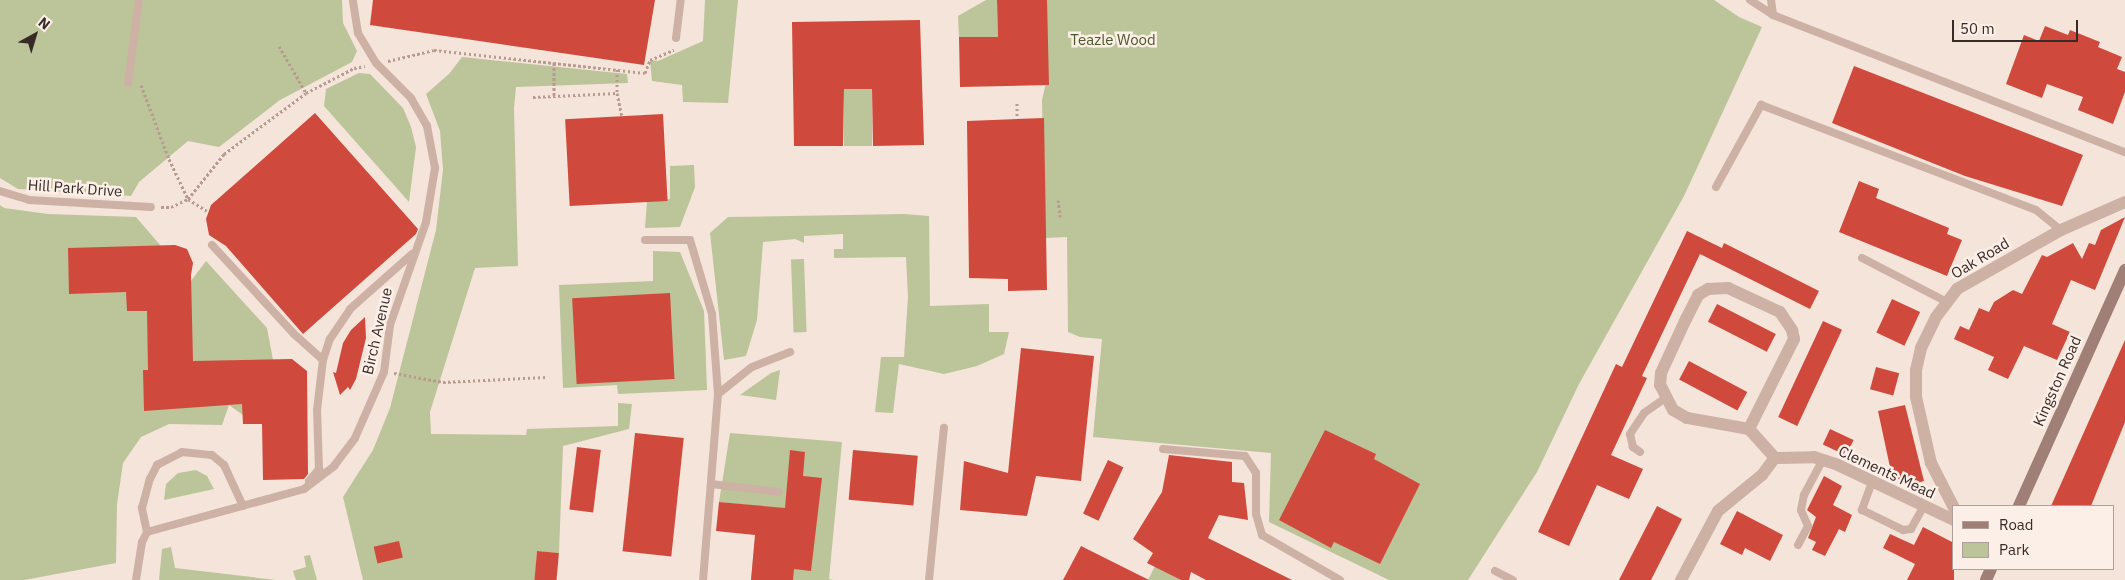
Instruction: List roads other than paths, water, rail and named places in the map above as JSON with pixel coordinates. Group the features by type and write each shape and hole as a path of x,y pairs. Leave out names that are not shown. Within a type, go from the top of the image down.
{"main road":[{"name":"Kingston Road","path":"2019,505 2125,270"}],"street":[{"name":"Oak Road","path":"1952,505 1931,463 1916,397 1916,370 1921,348 1945,301 1957,289 2061,230 2125,202"},
{"path":"1681,580 1718,511 1762,476 1775,458 1748,429 1687,418 1672,410 1664,399 1660,385 1662,373 1698,295 1708,288 1728,288 1780,312 1792,330 1794,339 1748,429"},
{"name":"Clements Mead","path":"1775,458 1823,460 1952,519"}],"lane":[{"path":"128,83 139,0"},
{"name":"Birch Avenue","path":"146,532 304,488 334,466 355,438 384,372 390,326 426,222 435,168 427,126 411,98 376,63 358,34 353,0"},
{"path":"676,38 681,0"},
{"path":"1750,0 1773,15 2125,152"},
{"path":"1771,0 1773,15"},
{"path":"1716,187 1761,105 2036,210 2061,230"},
{"name":"Hill Park Drive","path":"0,191 29,200 151,206"},
{"path":"645,240 690,240 712,314 718,394 703,580"},
{"path":"212,245 294,334 323,360"},
{"path":"304,488 319,469 317,410 323,360 330,338 350,309 414,253"},
{"path":"1862,258 1945,301"},
{"path":"718,394 752,367 790,352"},
{"path":"1640,452 1633,447 1630,434 1644,413 1664,399"},
{"path":"929,580 944,428"},
{"path":"1163,449 1244,456 1256,473 1256,514 1262,535 1340,580"},
{"path":"136,580 142,542 146,532 142,508 150,479 157,465 182,452 212,455 224,465 243,506"},
{"path":"1798,544 1808,526 1808,520 1801,510 1804,495 1823,460"},
{"path":"1872,482 1862,510 1903,530 1911,528 1923,507"},
{"path":"711,484 779,492"},
{"path":"1495,571 1512,580"}],"park label":[{"name":"Teazle Wood","path":"1113,40"}]}
